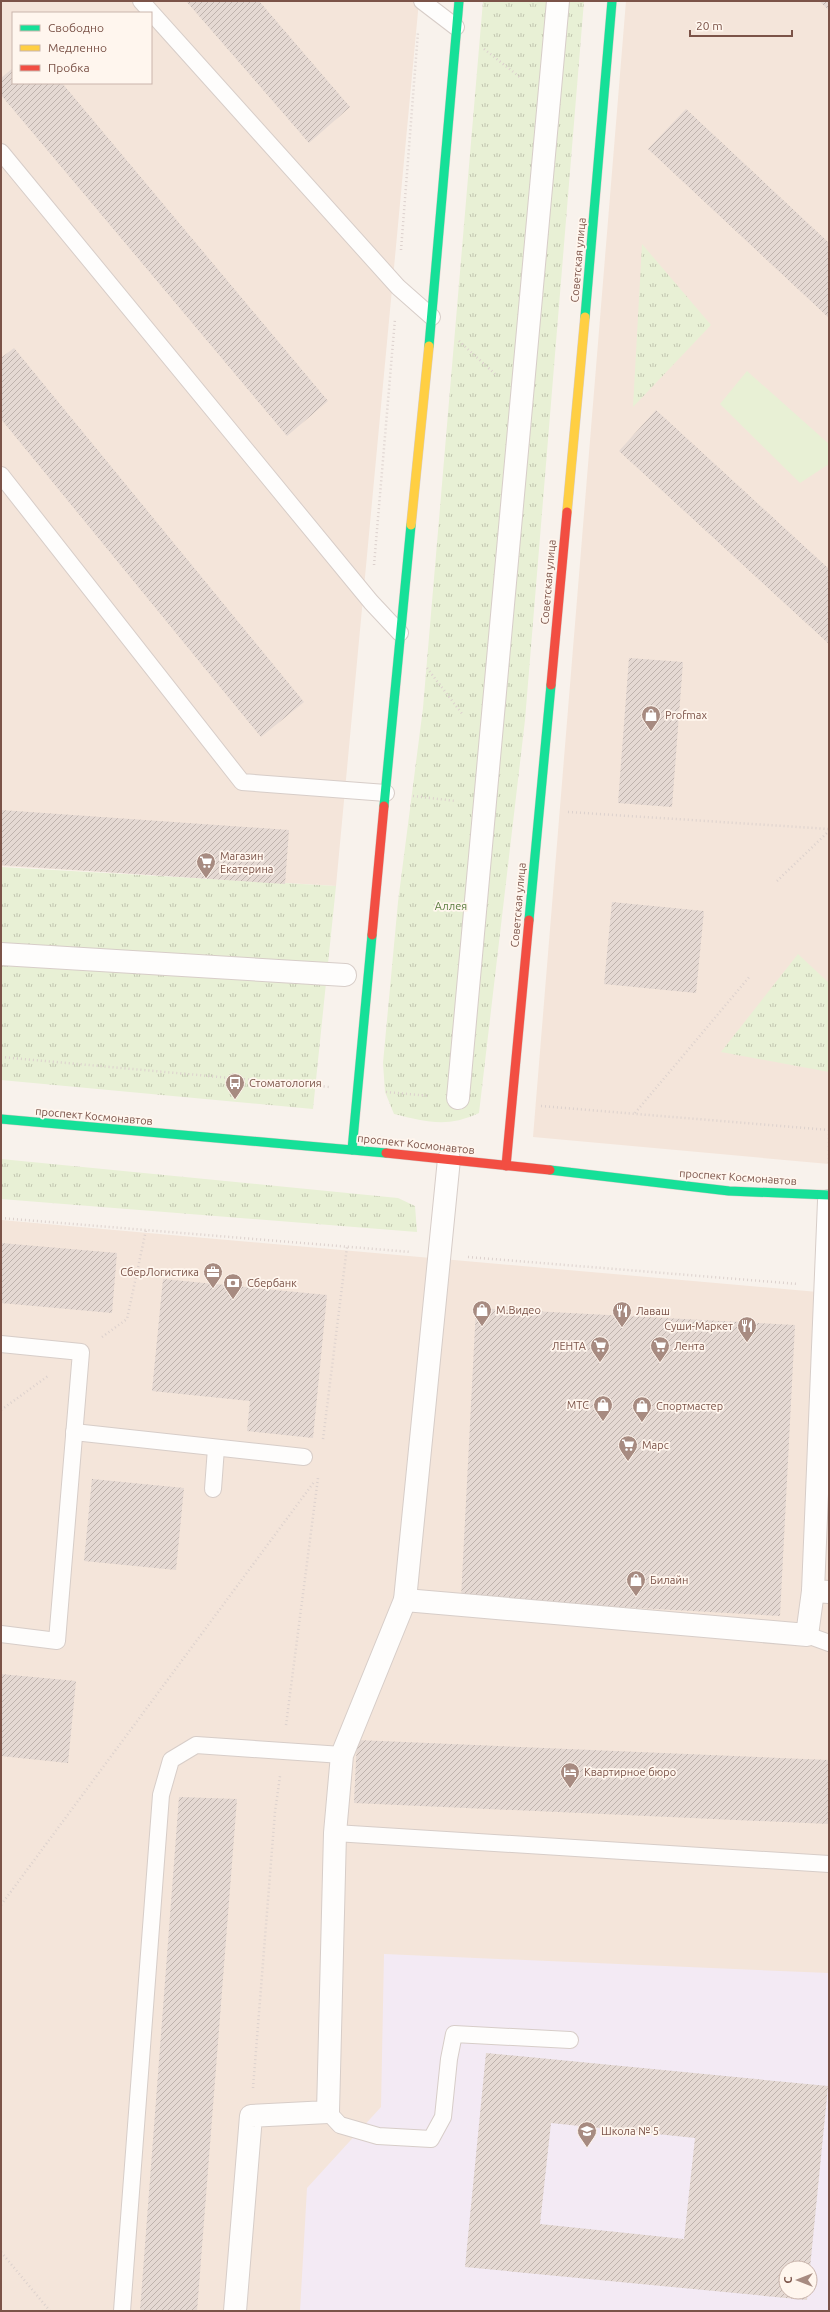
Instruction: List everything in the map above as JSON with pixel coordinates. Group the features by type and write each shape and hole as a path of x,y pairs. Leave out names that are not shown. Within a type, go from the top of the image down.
{"street":[{"path":"352,1150 400,634 432,316 458,1"},
{"path":"458,1098 558,1"},
{"name":"Советская улица","path":"506,1166 601,150 612,1"},
{"path":"1,954 345,976"},
{"name":"проспект Космонавтов","path":"1,1119 449,1159 729,1191 829,1195"},
{"path":"235,2311 251,2116 328,2112 335,1833 342,1755 405,1600 449,1159"},
{"path":"405,1600 807,1635 821,1592 829,1202"}],"lane":[{"path":"141,1 151,12"},
{"path":"422,1 456,27"},
{"path":"152,13 398,287 432,316"},
{"path":"1,152 371,602 400,634"},
{"path":"1,475 242,782 386,793"},
{"path":"1,1344 81,1352 56,1641 1,1634"},
{"path":"74,1432 304,1457"},
{"path":"212,1489 216,1448"},
{"path":"807,1635 829,1643"},
{"path":"122,2311 162,1788 171,1760 196,1745 342,1755"},
{"path":"335,1833 829,1864"},
{"path":"328,2112 340,2125 378,2136 431,2139 443,2117 449,2059 454,2034 570,2040"}],"path":[{"path":"371,602 398,287 418,25"},
{"path":"539,811 829,830"},
{"path":"777,882 829,830"},
{"path":"635,1113 750,976"},
{"path":"1,1057 458,1098"},
{"path":"512,1104 829,1130 829,1169"},
{"path":"323,1444 347,1247"},
{"path":"1,1905 319,1475 275,1812 251,2116"},
{"path":"1,2252 50,2311"}],"shaded area":[{"path":"1,1 419,1 336,886 1,866"},
{"path":"626,1 829,1 829,1164 533,1137"},
{"path":"1,1220 829,1293 829,2311 1,2311"},
{"name":"Школа № 5","path":"384,1954 829,1973 829,2311 300,2311 307,2188 381,2107"}],"green space":[{"name":"Аллея","path":"483,1 584,1 525,720 479,1113 457,1121 437,1122 394,1114 385,1092 383,1063 398,902 423,708"},
{"path":"642,244 711,325 633,407"},
{"path":"747,371 829,444 829,464 800,483 720,404"},
{"path":"1,867 336,886 313,1109 1,1080"},
{"path":"798,954 829,983 829,1072 721,1052"},
{"path":"1,1159 398,1198 415,1206 417,1232 1,1199"}],"building":[{"path":"186,1 259,1 350,107 309,143"},
{"path":"819,1 829,1 829,10"},
{"path":"12,69 12,84 63,84 328,401 287,436 1,95 1,78"},
{"path":"686,109 829,243 829,318 648,149"},
{"path":"14,348 304,702 261,737 1,419 1,358"},
{"path":"656,410 829,569 829,644 619,451"},
{"name":"Profmax","path":"629,658 683,662 672,807 618,803"},
{"path":"1,810 289,830 285,884 1,865"},
{"path":"612,902 704,911 696,993 604,984"},
{"path":"1,1243 117,1253 112,1313 1,1303"},
{"path":"163,1279 327,1295 313,1438 247,1431 250,1401 152,1391"},
{"name":"Марс","path":"476,1308 795,1325 780,1616 461,1598"},
{"path":"92,1479 184,1488 176,1570 84,1561"},
{"path":"1,1674 76,1681 68,1763 1,1756"},
{"path":"357,1740 829,1760 829,1824 354,1803"},
{"path":"179,1797 237,1799 197,2311 140,2311"},
{"path":"486,2053 828,2086 811,2260 778,2260 778,2297 465,2267","holes":["551,2123 695,2138 684,2239 540,2224"]}],"traffic: fast":[{"path":"429,346 459,1"},
{"path":"585,317 612,1"},
{"path":"384,806 411,525"},
{"path":"529,920 551,685"},
{"path":"352,1150 372,935"},
{"path":"1,1119 386,1153"},
{"path":"550,1170 729,1191 829,1195"}],"traffic: slow":[{"path":"567,512 585,317"},
{"path":"411,525 429,346"}],"traffic: jam":[{"path":"551,685 567,512"},
{"path":"372,935 384,806"},
{"path":"506,1166 529,920"},
{"path":"386,1153 550,1170"}],"place":[{"name":"Profmax","path":"651,732"},
{"name":"Магазин Екатерина","path":"206,879"},
{"name":"Стоматология","path":"235,1100"},
{"name":"СберЛогистика","path":"213,1289"},
{"name":"Сбербанк","path":"233,1300"},
{"name":"М.Видео","path":"482,1327"},
{"name":"Лаваш","path":"622,1328"},
{"name":"Суши-Маркет","path":"747,1343"},
{"name":"ЛЕНТА","path":"600,1363"},
{"name":"Лента","path":"660,1363"},
{"name":"МТС","path":"603,1422"},
{"name":"Спортмастер","path":"642,1423"},
{"name":"Марс","path":"628,1462"},
{"name":"Билайн","path":"636,1597"},
{"name":"Квартирное бюро","path":"570,1789"},
{"name":"Школа № 5","path":"587,2148"}]}
